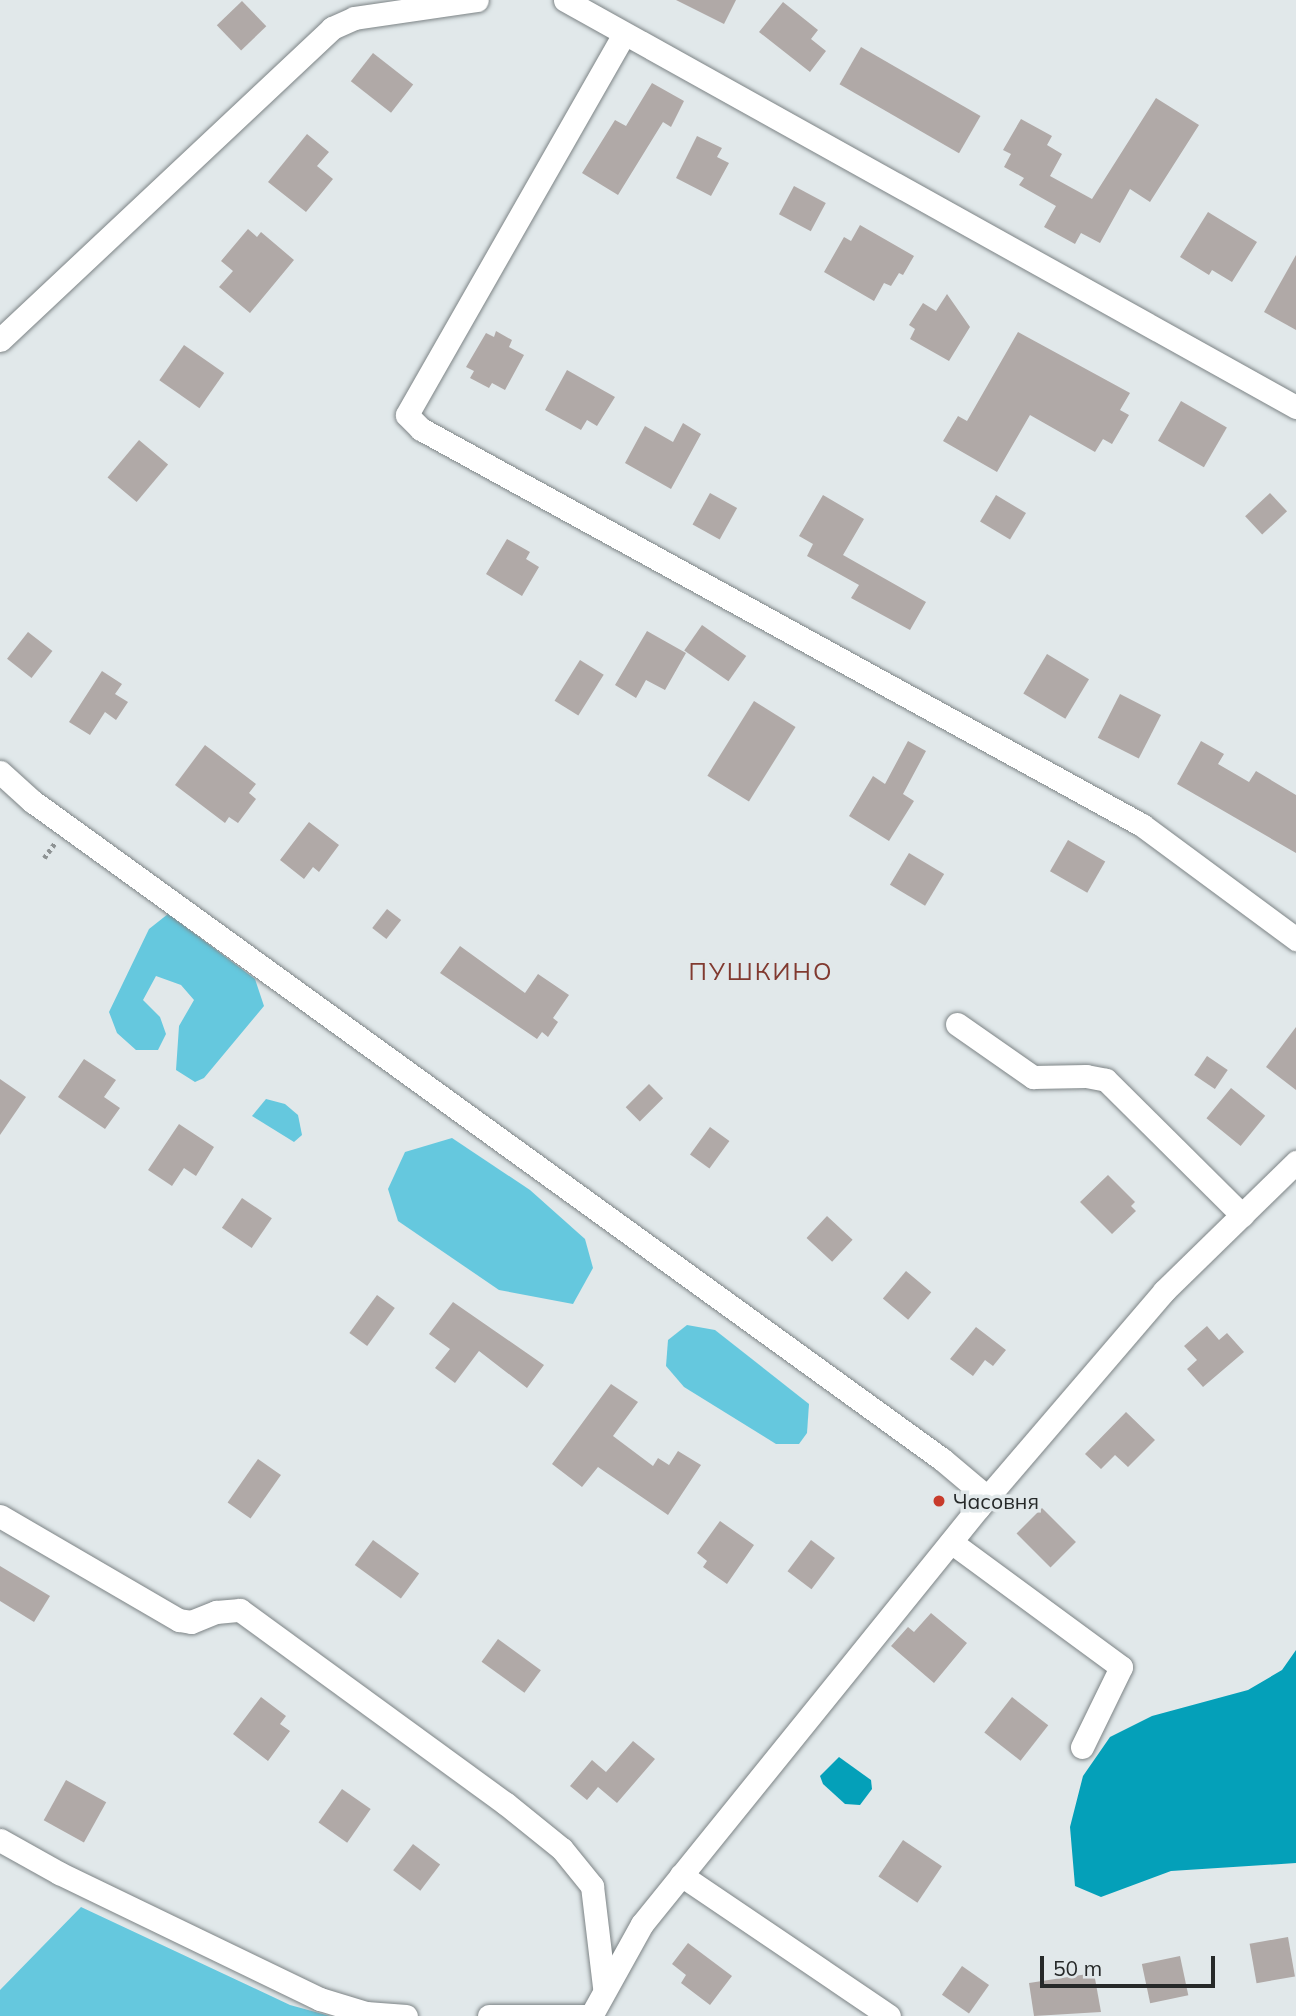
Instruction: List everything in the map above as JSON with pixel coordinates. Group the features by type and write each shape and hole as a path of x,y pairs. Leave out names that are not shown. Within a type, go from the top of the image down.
{"street":[{"path":"0,340 332,28 354,18 477,0"},
{"path":"565,0 1296,407"},
{"path":"624,34 407,415 433,436 1142,825 1296,939"},
{"path":"0,772 32,801 943,1460 987,1497"},
{"path":"957,1024 1033,1077 1086,1076 1106,1080 1242,1215"},
{"path":"591,2016 604,1987 642,1924 987,1497 1154,1302 1296,1162"},
{"path":"0,1516 179,1620 191,1622 216,1612 240,1610 505,1803 562,1849 592,1886 604,1987"},
{"path":"951,1542 1121,1667 1082,1747"},
{"path":"0,1840 60,1873 320,1999 366,2013 406,2016"},
{"path":"681,1875 889,2016"},
{"path":"489,2016 585,2016"}],"shaded area":[{"path":"168,914 255,979 264,1006 204,1078 195,1082 176,1070 179,1026 194,1000 181,985 156,976 143,1000 160,1017 166,1034 158,1050 136,1050 117,1033 109,1012 149,929"},
{"path":"266,1099 285,1104 298,1115 302,1135 294,1142 252,1116"},
{"path":"452,1138 530,1190 585,1239 593,1268 573,1304 499,1290 398,1221 388,1189 405,1152"},
{"path":"687,1325 715,1330 809,1404 807,1433 799,1444 776,1444 684,1387 666,1366 668,1340"},
{"path":"1296,1650 1296,1863 1171,1871 1101,1897 1075,1886 1070,1827 1083,1776 1110,1737 1152,1716 1248,1690 1282,1670"},
{"path":"839,1757 871,1780 872,1789 860,1805 845,1804 823,1784 820,1776"},
{"path":"81,1907 290,2005 330,2016 0,2016 0,1990"}],"building":[{"path":"676,0 736,0 724,24"},
{"path":"242,1 266,26 241,50 217,25"},
{"path":"783,2 818,30 811,39 826,51 810,72 759,32"},
{"path":"861,47 981,116 959,153 840,84"},
{"path":"373,53 413,84 391,113 351,81"},
{"path":"652,83 684,101 671,127 663,122 618,195 582,173 615,120 626,126"},
{"path":"1156,98 1199,125 1150,202 1130,189 1100,243 1081,233 1075,244 1044,227 1056,206 1019,185 1024,178 1004,167 1011,154 1003,150 1021,119 1052,136 1047,145 1062,154 1050,176 1092,199"},
{"path":"307,134 329,152 317,166 333,179 306,212 268,182"},
{"path":"697,136 722,148 717,157 729,163 711,196 676,178"},
{"path":"794,186 826,203 811,231 779,214"},
{"path":"1208,212 1257,242 1232,282 1212,270 1209,275 1180,257"},
{"path":"860,225 914,256 903,275 899,273 891,286 884,283 874,301 824,272 844,237 851,241"},
{"path":"248,229 257,237 261,232 294,260 250,313 219,287 233,271 221,261"},
{"path":"1296,255 1296,330 1264,312"},
{"path":"947,294 970,327 949,361 910,339 915,329 909,325 923,303 936,311"},
{"path":"496,331 512,340 509,347 524,355 505,390 492,383 489,388 470,378 474,371 466,367 486,333 494,337"},
{"path":"1018,332 1130,393 1120,410 1129,415 1112,444 1103,439 1095,452 1030,415 997,472 943,441 958,416 967,421"},
{"path":"184,345 224,373 199,408 159,380"},
{"path":"567,370 615,397 597,426 587,420 581,430 545,410"},
{"path":"1181,401 1227,428 1204,467 1158,441"},
{"path":"683,423 701,434 671,489 625,463 645,426 673,442"},
{"path":"139,440 168,464 137,502 108,478"},
{"path":"710,493 737,508 720,540 693,524"},
{"path":"1270,493 1287,511 1262,534 1245,516"},
{"path":"823,495 864,519 843,555 926,602 910,630 851,598 859,585 807,556 813,544 799,536"},
{"path":"996,495 1026,513 1010,540 980,522"},
{"path":"507,539 530,552 526,559 539,567 522,596 486,574"},
{"path":"702,625 746,656 728,681 684,650"},
{"path":"647,631 686,653 665,690 646,680 636,698 615,685"},
{"path":"28,632 52,651 31,678 7,659"},
{"path":"1047,654 1089,679 1065,719 1023,693"},
{"path":"580,660 604,675 578,716 555,701"},
{"path":"102,671 122,684 115,694 128,702 116,720 105,712 90,735 69,722"},
{"path":"1120,694 1161,715 1139,759 1098,738"},
{"path":"754,701 796,727 749,802 707,776"},
{"path":"908,741 926,751 903,794 914,801 889,841 849,816 873,776 885,784"},
{"path":"1201,741 1224,754 1218,764 1249,782 1256,771 1296,795 1296,853 1177,784"},
{"path":"205,745 256,784 249,793 256,799 238,823 229,817 225,823 175,785"},
{"path":"309,822 339,845 319,872 313,867 304,879 280,860"},
{"path":"1068,840 1105,862 1087,893 1050,871"},
{"path":"909,853 944,874 925,906 890,885"},
{"path":"387,909 401,920 386,939 372,928"},
{"path":"460,946 525,993 538,974 569,995 553,1018 558,1022 548,1037 542,1032 537,1039 440,973"},
{"path":"1296,1027 1296,1090 1266,1067"},
{"path":"1207,1056 1228,1070 1215,1089 1194,1075"},
{"path":"84,1059 116,1080 104,1097 120,1108 105,1129 58,1097"},
{"path":"0,1079 26,1097 0,1135"},
{"path":"649,1084 663,1098 640,1121 626,1107"},
{"path":"1231,1088 1265,1116 1241,1146 1206,1118"},
{"path":"179,1124 214,1147 196,1176 184,1168 172,1186 148,1170"},
{"path":"710,1127 729,1141 709,1169 690,1155"},
{"path":"1108,1175 1135,1202 1131,1206 1136,1211 1112,1234 1080,1202"},
{"path":"242,1198 272,1218 252,1248 222,1228"},
{"path":"827,1216 853,1240 832,1262 807,1238"},
{"path":"906,1271 931,1292 908,1320 883,1299"},
{"path":"377,1295 395,1308 367,1346 349,1333"},
{"path":"453,1302 544,1365 527,1388 479,1351 455,1383 435,1368 450,1349 429,1334"},
{"path":"1207,1326 1219,1340 1227,1333 1244,1352 1203,1387 1187,1369 1197,1360 1184,1346"},
{"path":"976,1327 1006,1350 993,1366 985,1360 973,1376 950,1359"},
{"path":"611,1384 638,1402 613,1436 653,1466 658,1458 669,1465 678,1451 701,1465 668,1515 598,1467 582,1487 552,1464"},
{"path":"1126,1412 1155,1440 1128,1467 1115,1455 1101,1469 1085,1454"},
{"path":"258,1459 281,1475 251,1518 228,1502"},
{"path":"1042,1508 1076,1542 1050,1567 1017,1533"},
{"path":"720,1521 754,1545 727,1584 703,1567 707,1561 697,1553"},
{"path":"373,1540 419,1574 401,1599 355,1565"},
{"path":"811,1540 835,1558 811,1589 788,1571"},
{"path":"0,1566 50,1596 34,1622 0,1601"},
{"path":"931,1613 967,1643 934,1683 891,1646 908,1627 914,1632"},
{"path":"498,1639 541,1670 524,1693 482,1662"},
{"path":"261,1697 286,1716 280,1724 290,1731 268,1761 233,1734"},
{"path":"1012,1697 1048,1725 1021,1761 984,1732"},
{"path":"633,1741 655,1759 617,1803 598,1787 587,1800 570,1786 592,1760 606,1772"},
{"path":"66,1780 106,1802 84,1843 44,1820"},
{"path":"342,1789 371,1809 347,1843 318,1823"},
{"path":"903,1840 942,1866 917,1903 878,1876"},
{"path":"413,1844 440,1864 420,1891 393,1870"},
{"path":"1288,1937 1295,1976 1257,1983 1250,1944"},
{"path":"688,1943 732,1976 710,2005 681,1983 686,1975 672,1964"},
{"path":"1180,1956 1188,1995 1150,2003 1142,1964"},
{"path":"962,1966 989,1985 969,2014 942,1995"},
{"path":"1094,1973 1101,2012 1034,2016 1029,1983"}],"place":[{"name":"Часовня","path":"939,1501"}],"district":[{"name":"ПУШКИНО","path":"761,972"}]}
